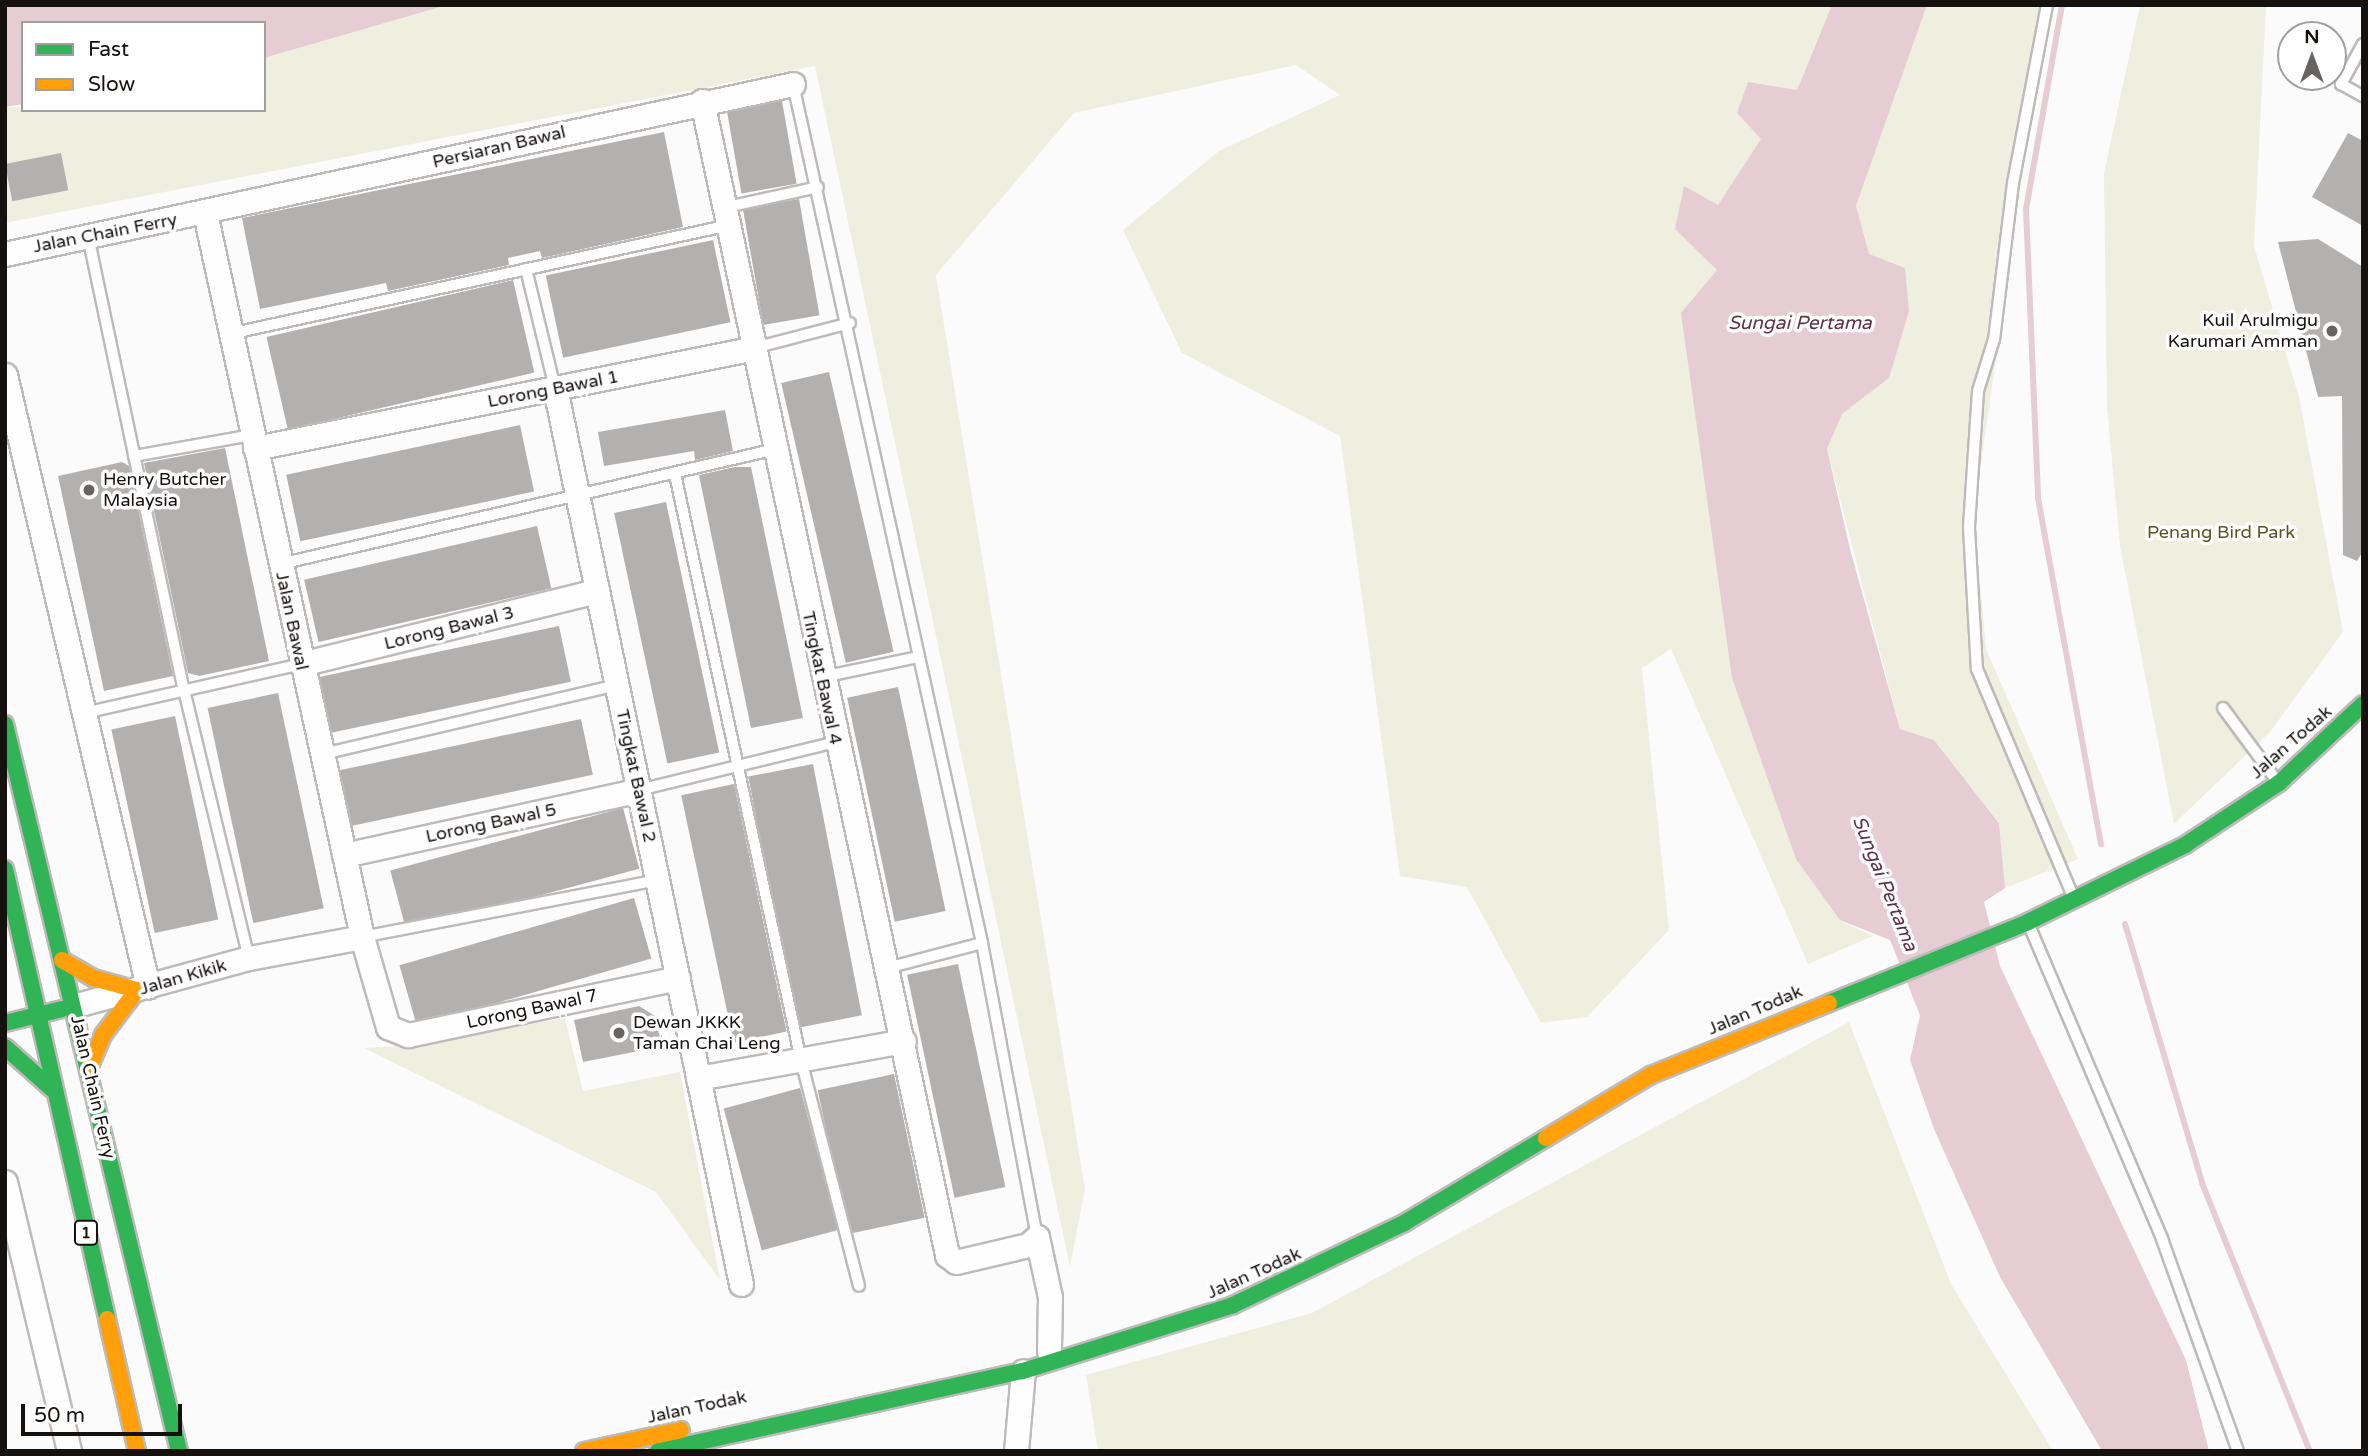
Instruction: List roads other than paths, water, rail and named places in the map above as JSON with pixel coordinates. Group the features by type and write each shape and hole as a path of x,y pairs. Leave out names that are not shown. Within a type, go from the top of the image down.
{"main road":[{"name":"Jalan Todak","path":"658,1451 1023,1371 1148,1335 1302,1274 1404,1223 1651,1075 1813,1006 2075,902 2185,845 2279,783 2363,704"},
{"name":"Jalan Chain Ferry","path":"5,724 179,1451"},
{"name":"1","path":"5,869 35,1015 137,1451"},
{"path":"62,960 93,978 143,988 103,1035 89,1068"},
{"path":"16,991 25,968"},
{"name":"Jalan Kikik","path":"5,1023 73,1006"},
{"path":"5,1047 53,1091"},
{"name":"Jalan Todak","path":"584,1451 1049,1351 1148,1335"}],"street":[{"name":"Persiaran Bawal","path":"205,213 702,101 793,84"},
{"name":"Tingkat Bawal 4","path":"702,101 750,349 835,742 904,1041 947,1255 956,1262 1028,1245 1037,1237"},
{"name":"Jalan Chain Ferry","path":"5,254 87,233 205,213"},
{"name":"Jalan Bawal","path":"205,213 229,334 362,937 388,1027"},
{"name":"Lorong Bawal 1","path":"253,442 555,388 750,349"},
{"path":"5,374 84,713 143,988"},
{"name":"Tingkat Bawal 2","path":"555,388 741,1284"},
{"name":"Lorong Bawal 3","path":"301,664 597,591"},
{"name":"Lorong Bawal 5","path":"344,855 639,790"},
{"name":"Jalan Kikik","path":"73,1006 249,958 362,937"},
{"name":"Lorong Bawal 7","path":"388,1027 408,1035 678,978"},
{"path":"698,1078 904,1041"},
{"path":"5,1182 69,1451"},
{"path":"1037,1237 1050,1297 1049,1351"},
{"path":"1016,1451 1023,1371"}],"lane":[{"path":"2047,5 2013,183 1994,339 1978,391 1969,528 1977,669 2075,902"},
{"path":"2363,44 2341,84 2363,96"},
{"path":"793,84 850,323 982,943 1037,1237"},
{"path":"229,334 526,269 723,217 818,187"},
{"path":"87,233 184,690 249,958"},
{"name":"Tingkat Bawal 2","path":"526,269 555,388"},
{"name":"Lorong Bawal 1","path":"750,349 850,323"},
{"path":"134,456 253,442"},
{"path":"280,564 772,450"},
{"path":"675,474 742,766 801,1060 859,1286"},
{"path":"822,677 919,657"},
{"path":"84,713 301,664"},
{"path":"323,754 617,685"},
{"path":"2223,708 2279,783"},
{"path":"639,790 835,742"},
{"path":"362,937 657,880"},
{"path":"2028,922 2167,1252 2238,1451"},
{"path":"887,968 982,943"}],"water":[{"path":"5,5 447,5 266,57 266,21 21,21 21,104 5,107"},
{"name":"Sungai Pertama","path":"1832,5 1927,5 1856,206 1869,254 1905,268 1909,311 1889,378 1842,414 1827,449 1850,549 1900,729 1934,740 1999,823 2005,888 1984,902 2000,966 2186,1360 2209,1451 2102,1451 2000,1277 1934,1129 1910,1060 1920,1015 1890,940 1840,920 1796,859 1732,678 1681,313 1717,270 1675,229 1684,186 1718,205 1761,139 1737,113 1748,82 1797,90"}],"waterway":[{"path":"2062,5 2026,209 2038,498 2101,844"},
{"path":"2125,924 2202,1183 2310,1451"}],"place":[{"name":"Kuil Arulmigu Karumari Amman","path":"2332,331"},
{"name":"Henry Butcher Malaysia","path":"89,490"},
{"name":"Dewan JKKK Taman Chai Leng","path":"619,1033"}],"park label":[{"name":"Penang Bird Park","path":"2221,532"}]}
